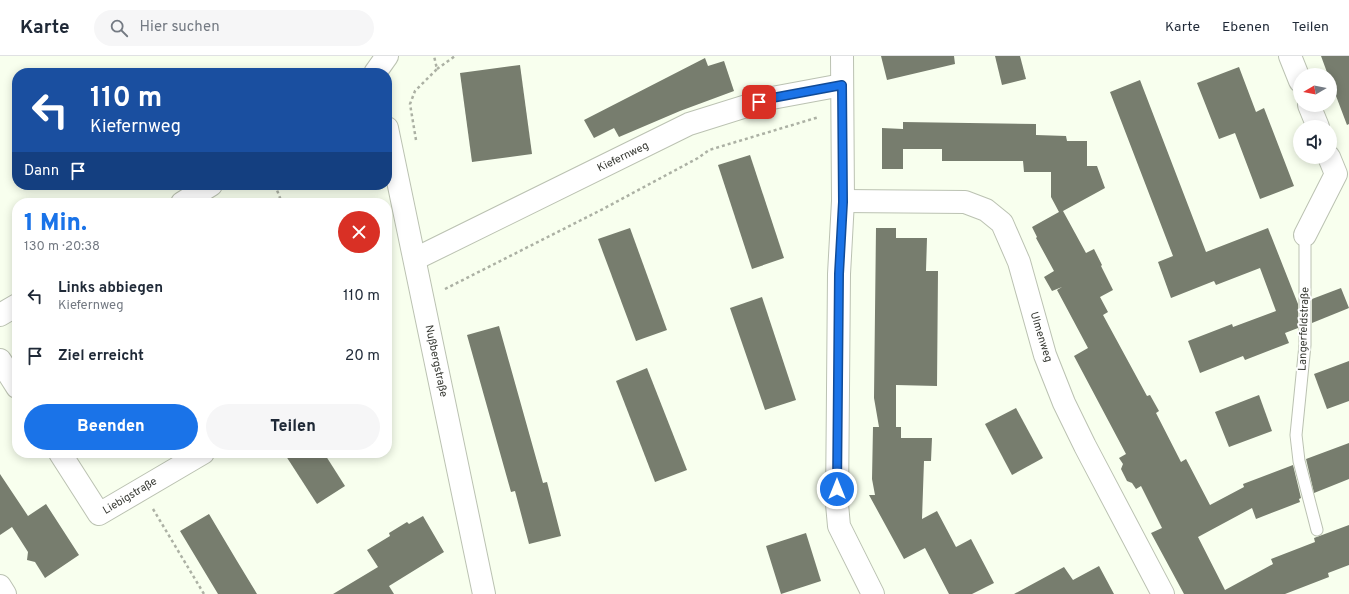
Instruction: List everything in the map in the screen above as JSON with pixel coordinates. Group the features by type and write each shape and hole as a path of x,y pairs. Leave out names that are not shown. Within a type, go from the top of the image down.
{"street":[{"path":"379,68 388,56"},
{"path":"387,68 388,56"},
{"path":"842,56 843,202 839,274 837,504 839,526 873,594"},
{"path":"1290,56 1295,68"},
{"name":"Kiefernweg","path":"415,258 689,124 772,98 842,85"},
{"name":"Nußbergstraße","path":"392,151 484,594"},
{"name":"Langerfeldstraße","path":"1305,235 1336,174 1332,164"},
{"path":"190,198 203,190"},
{"name":"Ulmenweg","path":"843,202 965,202 986,210 1002,223 1019,262 1046,355 1064,403 1163,594"},
{"path":"0,315 12,308"},
{"path":"0,360 12,379"},
{"name":"Liebigstraße","path":"63,458 99,514 194,458"},
{"path":"0,586 5,594"}],"lane":[{"name":"Langerfeldstraße","path":"1305,235 1305,346 1296,435 1299,461 1317,530"}],"path":[{"path":"434,56 437,69"},
{"path":"416,142 410,104 416,91 437,69 455,56"},
{"path":"423,300 603,209 698,158 710,150 842,110"},
{"path":"141,489 204,594"}],"building":[{"path":"881,56 954,56 955,64 887,80"},
{"path":"995,56 1020,56 1026,79 1002,85"},
{"path":"1321,56 1349,56 1349,124 1347,125 1337,99 1337,68 1325,68"},
{"path":"705,58 708,66 724,61 734,91 680,111 619,137 614,128 594,138 584,120"},
{"path":"520,65 532,154 472,162 460,73"},
{"path":"1239,67 1256,112 1264,108 1294,186 1260,199 1235,133 1219,139 1197,83"},
{"path":"1140,80 1206,252 1268,228 1298,304 1298,328 1285,333 1289,343 1245,360 1243,356 1200,373 1188,341 1232,324 1233,327 1276,311 1260,268 1216,285 1214,281 1171,298 1158,262 1173,256 1110,92"},
{"path":"903,122 1036,124 1036,135 1066,136 1067,141 1087,141 1087,166 1097,166 1105,188 1063,211 1086,253 1094,249 1102,265 1101,266 1113,290 1100,297 1108,312 1103,315 1147,396 1150,395 1159,411 1156,413 1181,462 1186,459 1210,505 1244,487 1243,484 1293,465 1301,498 1299,499 1300,502 1256,519 1252,508 1198,537 1225,590 1273,564 1271,559 1315,542 1314,538 1349,525 1349,565 1328,573 1329,577 1285,594 1184,594 1151,533 1162,528 1141,486 1136,489 1132,483 1127,481 1121,469 1123,464 1119,458 1126,454 1074,356 1088,348 1057,290 1062,287 1052,291 1044,277 1054,271 1036,238 1037,237 1032,227 1059,212 1051,197 1051,172 1024,172 1023,161 942,161 942,149 903,149 903,169 882,169 882,128 903,129"},
{"path":"750,155 784,258 752,269 718,165"},
{"path":"630,228 667,330 636,341 598,239"},
{"path":"876,228 896,228 896,238 927,238 926,271 938,271 937,386 896,385 896,427 901,427 901,438 932,438 931,461 924,461 922,519 937,511 956,547 971,539 994,583 972,594 949,594 925,548 904,559 869,495 875,495 872,479 873,427 879,427 874,398"},
{"path":"1341,288 1349,308 1312,323 1312,299"},
{"path":"762,297 796,400 765,410 730,308"},
{"path":"499,326 543,483 547,482 561,536 529,544 515,491 511,492 467,335"},
{"path":"1349,361 1349,401 1327,409 1314,374"},
{"path":"647,368 687,470 655,482 616,381"},
{"path":"1259,395 1272,431 1229,447 1215,412"},
{"path":"1016,408 1043,458 1012,475 985,424"},
{"path":"1349,443 1349,479 1314,493 1306,459"},
{"path":"287,458 327,458 345,486 317,504"},
{"path":"0,474 28,516 46,504 79,555 45,578 35,562 27,560 28,552 12,527 0,535"},
{"path":"209,514 257,594 218,594 180,531"},
{"path":"423,516 444,552 389,586 394,594 333,594 378,567 367,550 390,536 389,533 407,522 409,524"},
{"path":"806,533 821,581 781,594 766,546"},
{"path":"1099,566 1114,594 1014,594 1064,567 1073,580"}],"route":[{"path":"759,102 772,98 842,85 843,202 839,274 837,489"}]}
